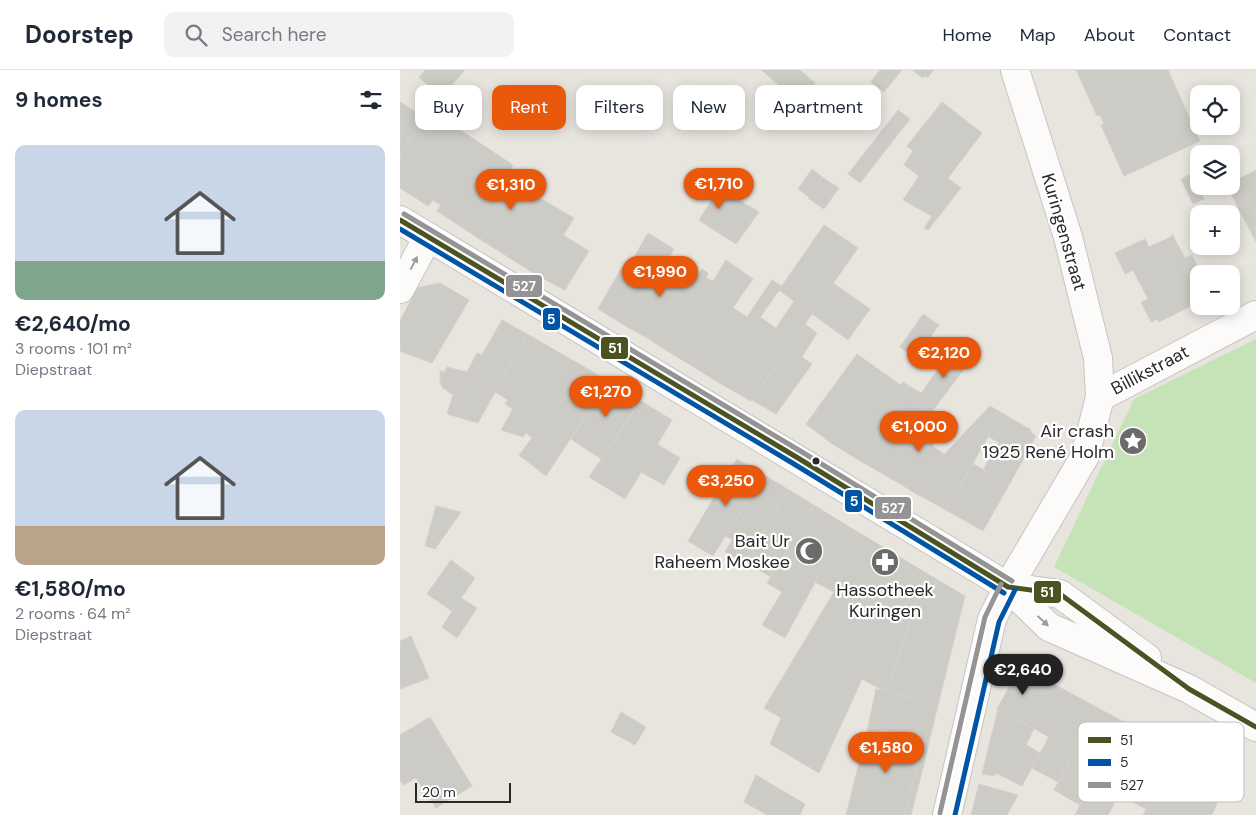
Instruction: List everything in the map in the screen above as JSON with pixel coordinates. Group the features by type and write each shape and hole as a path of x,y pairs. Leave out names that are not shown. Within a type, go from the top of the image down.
{"street":[{"name":"Kuringenstraat","path":"1015,70 1068,237 1098,358 1100,396"},
{"path":"400,220 798,458 1008,587 1060,594 1189,689 1256,727"},
{"path":"400,289 428,237"},
{"name":"Billikstraat","path":"947,815 992,619 1008,587 1085,456 1100,396 1256,315"}],"green space":[{"path":"1256,339 1256,683 1054,567 1134,399"}],"building":[{"path":"425,70 465,70 452,85 428,85 419,77"},
{"path":"761,70 800,70 815,83 813,85 779,85"},
{"path":"880,70 902,70 884,92 881,90 881,85 875,85 871,82"},
{"path":"912,70 934,70 927,78 925,76 923,78"},
{"path":"1076,70 1168,70 1190,119 1190,135 1197,135 1200,141 1124,176 1101,125 1104,124 1100,115 1097,116"},
{"path":"400,102 414,111 400,132"},
{"path":"942,102 982,133 948,178 961,188 928,230 924,228 932,216 903,200 919,176 904,165 913,151 907,146"},
{"path":"898,110 910,119 860,183 848,174"},
{"path":"414,111 415,130 417,130 400,155 400,132"},
{"path":"417,130 460,130 513,165 469,232 437,211 441,205 433,200 428,206 400,188 400,155"},
{"path":"812,169 822,177 809,197 798,189"},
{"path":"1256,170 1256,242 1240,211 1240,205 1237,205 1232,195 1240,195 1240,178"},
{"path":"526,171 541,181 497,250 481,240"},
{"path":"1190,174 1190,195 1202,195 1204,199 1193,204 1181,179"},
{"path":"822,177 839,188 824,209 808,198"},
{"path":"505,178 509,181 506,186 514,191 481,240 469,232"},
{"path":"720,187 739,200 717,232 699,220"},
{"path":"533,194 574,218 538,276 497,250"},
{"path":"739,200 759,212 736,244 717,232"},
{"path":"824,225 858,248 751,401 716,381 760,317 776,328 794,301 779,290"},
{"path":"648,233 674,249 629,328 598,309 622,267 627,269"},
{"path":"1172,234 1185,258 1192,255 1197,265 1190,265 1190,306 1159,322 1157,319 1151,322 1141,302 1148,299 1133,270 1125,274 1115,253 1145,239 1149,247 1171,237"},
{"path":"563,235 589,251 565,290 538,276"},
{"path":"670,257 690,269 649,339 629,328"},
{"path":"726,260 753,279 720,326 717,324 692,366 669,352"},
{"path":"690,269 698,275 702,269 708,273 706,278 713,281 669,352 649,339"},
{"path":"772,280 782,286 716,381 692,366 717,324 720,326 733,308 747,317"},
{"path":"440,283 469,300 432,363 400,351 400,321 417,288"},
{"path":"833,283 870,309 848,340 812,314"},
{"path":"923,314 939,325 915,358 900,347"},
{"path":"502,320 527,334 478,423 447,414 453,395 443,388 440,382 440,371 445,372 447,367 467,372 477,353 482,355"},
{"path":"805,324 817,333 802,357 812,364 776,414 752,400"},
{"path":"527,334 586,368 534,439 526,433 523,437 501,430 513,409 505,404 508,400 495,392"},
{"path":"955,345 972,358 931,413 915,402"},
{"path":"857,354 882,372 831,443 806,424"},
{"path":"586,368 608,381 546,476 519,455 532,438 534,439"},
{"path":"882,372 901,385 903,382 909,386 860,461 831,443"},
{"path":"611,377 642,398 601,459 571,439"},
{"path":"909,386 921,393 915,402 927,411 885,475 860,461"},
{"path":"641,401 672,420 625,499 589,477"},
{"path":"990,406 1002,413 946,510 915,493 935,464"},
{"path":"933,410 948,419 932,446 944,454 915,493 885,475 927,411 931,413"},
{"path":"1002,413 1031,430 1030,432 1036,436 1009,485 983,470 999,443 988,436"},
{"path":"657,444 680,458 664,485 641,472"},
{"path":"737,459 764,475 713,556 688,541"},
{"path":"973,464 1009,485 983,531 946,510"},
{"path":"764,475 789,490 744,563 725,552 732,540 726,536"},
{"path":"789,490 814,505 771,577 745,562"},
{"name":"Bait Ur Raheem Moskee","path":"814,505 846,525 785,638 762,625 782,592 767,583"},
{"path":"436,506 461,512 435,549 425,546"},
{"path":"846,525 863,535 834,592 815,582"},
{"path":"863,535 926,573 886,692 862,679 831,747 764,708 834,592"},
{"path":"451,560 475,578 452,611 427,594"},
{"path":"926,573 965,596 938,705 886,692"},
{"path":"461,598 477,608 457,638 442,627"},
{"path":"411,636 429,678 400,689 400,641"},
{"path":"1027,670 1050,682 1026,724 997,709 1017,673"},
{"path":"1050,682 1072,694 1049,737 1026,724"},
{"path":"876,689 938,705 929,742 868,727"},
{"path":"1072,694 1098,708 1090,722 1078,722 1078,745 1058,782 1032,768"},
{"path":"1098,708 1124,722 1090,722"},
{"path":"998,709 1034,729 1026,745 1040,753 1022,786 996,773 994,776 982,774"},
{"path":"621,712 646,727 635,745 611,732"},
{"path":"430,717 472,786 436,808 416,778 403,785 400,780 400,735"},
{"path":"781,718 831,747 819,773 770,744"},
{"path":"868,727 929,742 925,760 919,759 905,815 846,815"},
{"path":"1078,745 1078,802 1082,802 1080,805 1054,790"},
{"path":"919,759 925,760 911,815 905,815"},
{"path":"756,775 805,804 800,815 767,815 744,802"},
{"path":"979,784 1018,795 1007,815 971,815"},
{"path":"1082,802 1115,802 1108,815 1075,815"},
{"path":"1132,802 1150,802 1146,809"},
{"path":"1150,802 1218,802 1212,815 1143,815"}],"transit line":[{"name":"527","path":"404,214 802,452 1012,581"},
{"name":"51","path":"400,220 798,458 1008,587 1060,594 1189,689 1256,727"},
{"name":"5","path":"400,229 794,464 1004,593"},
{"name":"527","path":"940,813 985,617 1001,584"},
{"name":"5","path":"955,815 999,622 1015,590"}],"place":[{"name":"Air crash 1925 René Holm","path":"1133,441"},
{"name":"Bait Ur Raheem Moskee","path":"809,551"},
{"name":"Hassotheek Kuringen","path":"885,562"}]}
